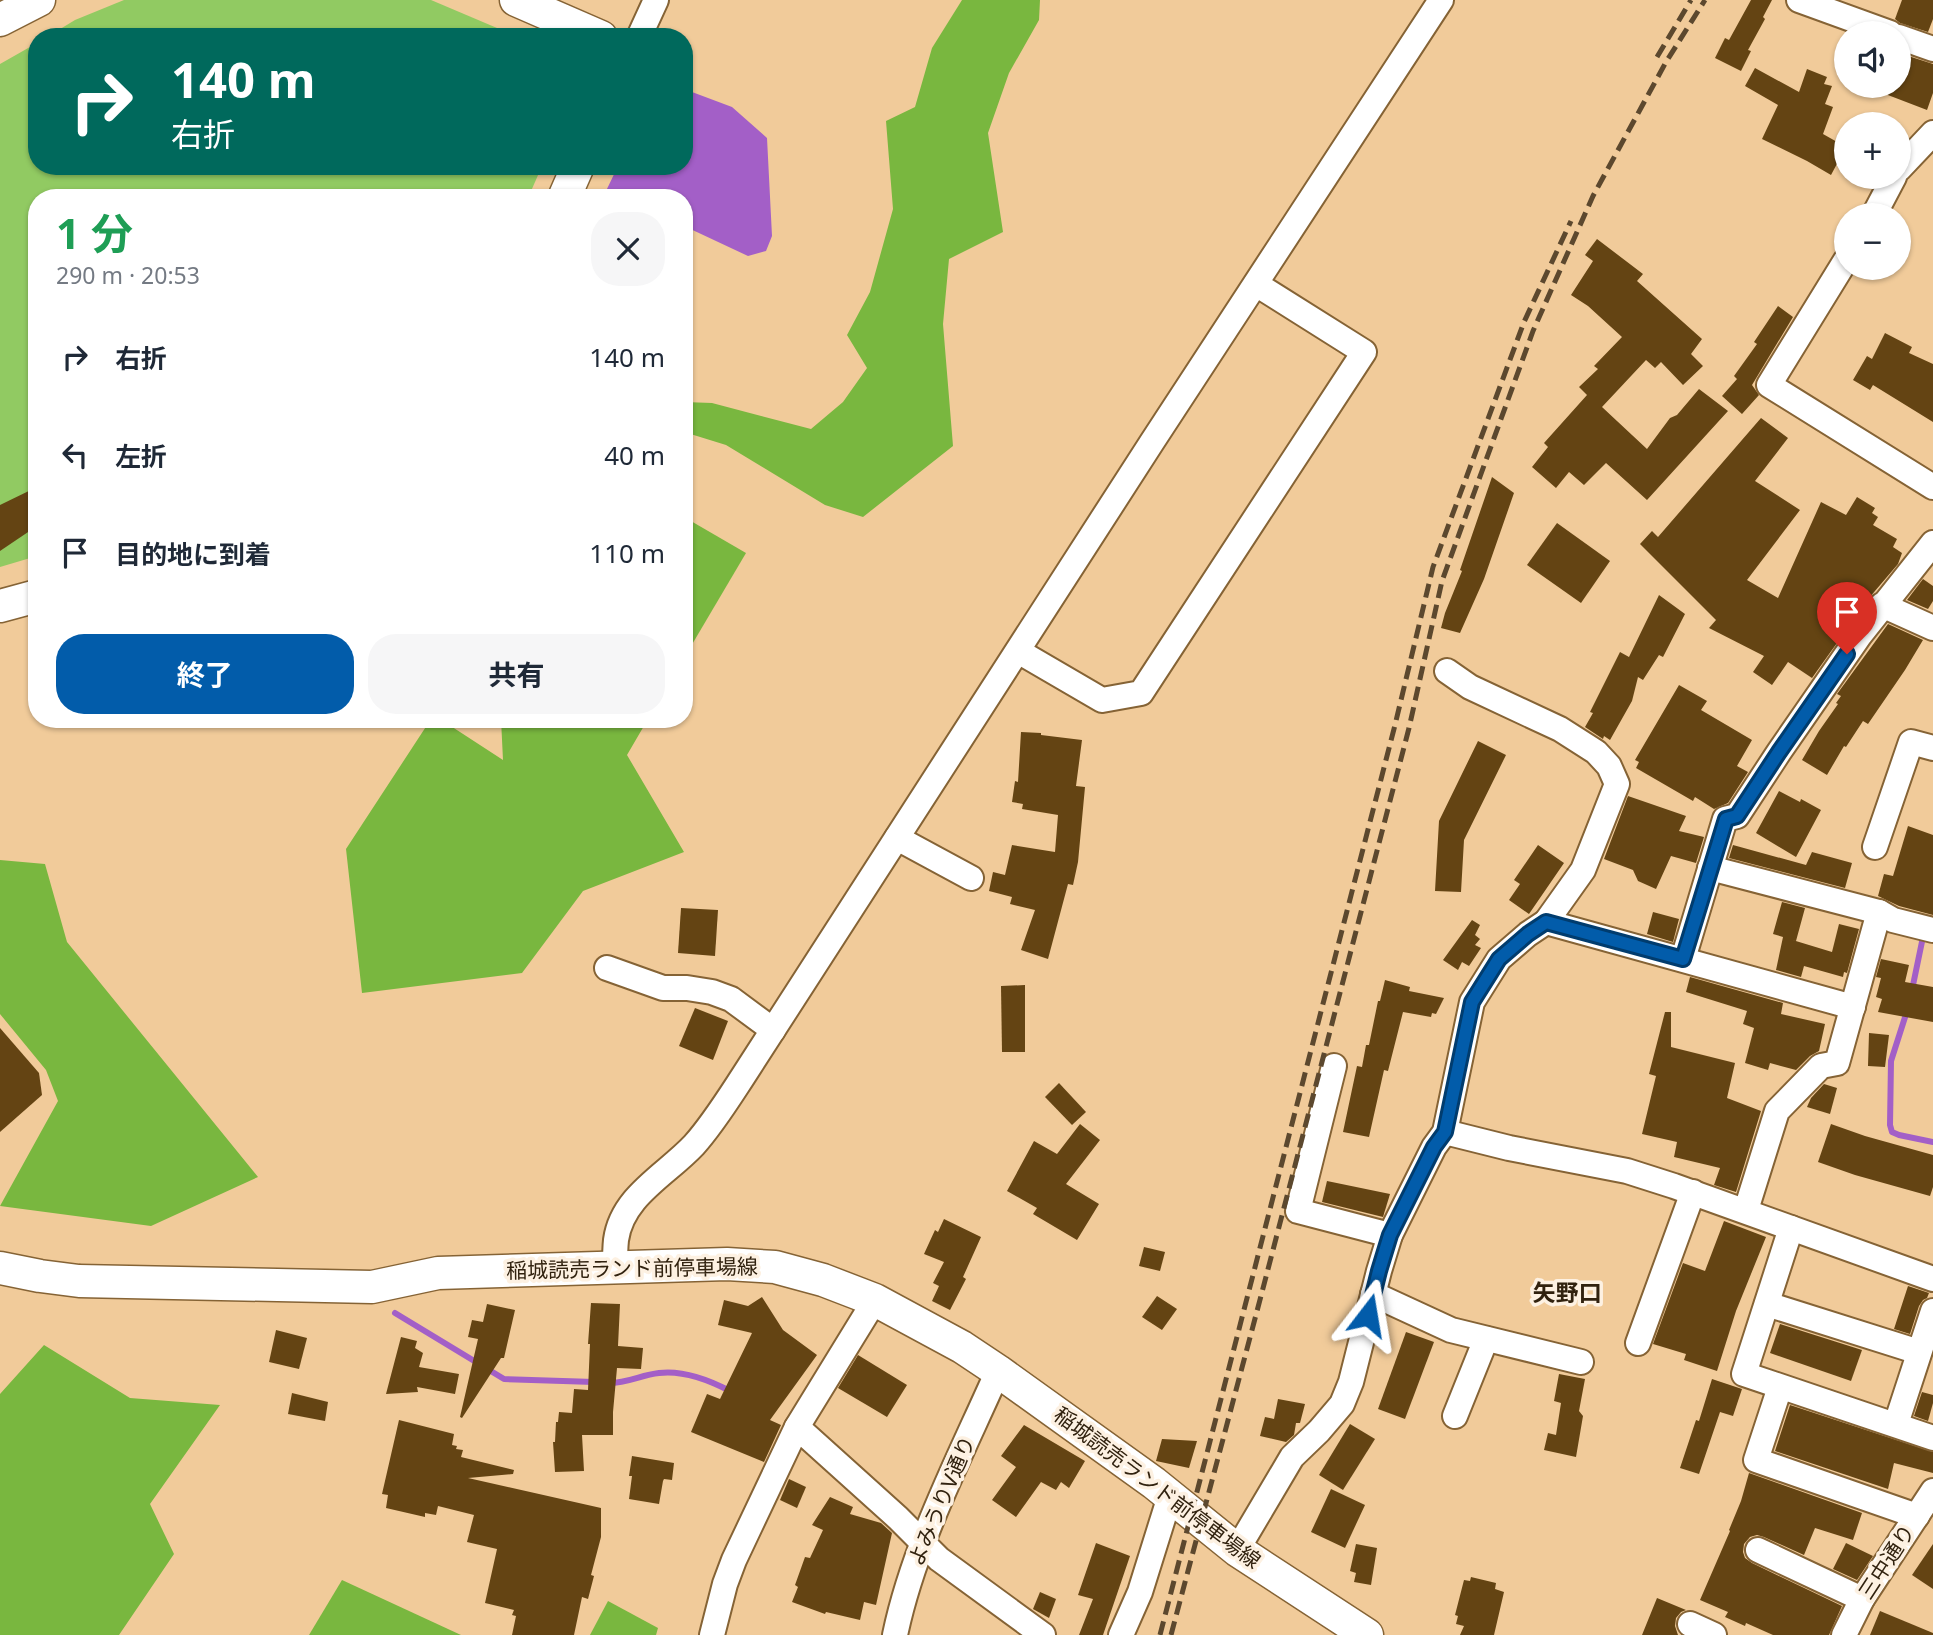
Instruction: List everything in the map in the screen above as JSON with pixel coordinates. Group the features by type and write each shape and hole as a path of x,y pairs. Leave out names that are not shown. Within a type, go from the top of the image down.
{"main road":[{"path":"0,20 39,0"},
{"path":"516,0 580,28"},
{"path":"0,606 28,598"},
{"name":"稲城読売ランド前停車場線","path":"0,1268 79,1281 360,1287 372,1287 438,1273 727,1264 753,1264 797,1272 875,1300 962,1347 1095,1439 1237,1550 1367,1635"}],"street":[{"path":"643,28 656,0"},
{"path":"615,1268 617,1236 625,1212 640,1193 705,1132 1441,0"},
{"path":"1799,0 1857,21"},
{"path":"1911,41 1933,49"},
{"path":"1911,156 1933,133"},
{"path":"1834,280 1769,386 1933,487"},
{"path":"1018,650 1102,700 1141,693 1364,352 1256,284"},
{"path":"1683,959 1726,819 1737,816 1882,605 1904,582 1933,543"},
{"path":"1882,605 1933,628"},
{"path":"1237,1550 1292,1457 1320,1431 1342,1404 1351,1382 1390,1235 1434,1147 1445,1132 1472,1002 1499,959 1546,922 1583,870 1617,784 1609,766 1587,746 1560,729 1470,687 1447,671"},
{"path":"1875,847 1911,742 1933,748"},
{"path":"897,838 971,878"},
{"path":"1710,868 1879,912 1893,920 1933,930"},
{"path":"1746,1210 1777,1111 1821,1066 1837,1063 1879,912"},
{"path":"1546,922 1853,1007"},
{"path":"607,968 663,988 687,988 732,999 773,1030"},
{"path":"1334,1066 1298,1211 1390,1235"},
{"path":"1445,1132 1509,1148 1627,1171 1746,1210 1933,1279"},
{"path":"1638,1343 1693,1192"},
{"path":"1791,1228 1744,1374 1933,1438"},
{"path":"1373,1294 1451,1330 1581,1362"},
{"path":"712,1635 734,1560 797,1427 875,1300"},
{"path":"1767,1304 1919,1352"},
{"path":"1896,1424 1933,1311"},
{"path":"1455,1416 1486,1339"},
{"name":"よみうりV通り","path":"895,1635 922,1543 998,1371"},
{"path":"1780,1387 1756,1460 1917,1516"},
{"path":"797,1427 898,1518 939,1559 1043,1635"},
{"name":"三中通り","path":"1844,1635 1862,1599 1933,1491"},
{"path":"1121,1635 1140,1592 1170,1496"},
{"path":"1758,1550 1862,1599"},
{"path":"1690,1624 1714,1635"}],"green space":[{"path":"124,0 431,0 497,28 62,28"},
{"path":"962,0 1040,0 1039,20 1009,73 988,133 1003,232 949,259 943,324 953,446 863,517 825,505 726,445 693,435 693,402 712,403 811,429 843,402 867,368 847,335 870,292 893,209 886,121 915,107 932,48"},
{"path":"28,48 28,175 538,175 532,189 28,189 28,559 0,567 0,64"},
{"path":"693,522 746,553 693,643"},
{"path":"425,728 454,728 503,760 501,728 643,728 627,755 684,852 583,891 522,973 362,993 346,849"},
{"path":"0,860 45,864 67,942 258,1177 151,1226 0,1206 58,1101 46,1070 0,1014"},
{"path":"44,1345 130,1398 220,1405 150,1504 174,1554 119,1635 0,1635 0,1394"},
{"path":"342,1580 461,1635 309,1635"},
{"path":"608,1601 658,1628 656,1635 590,1635"}],"shaded area":[{"path":"693,92 732,107 767,138 772,236 766,251 748,256 693,230 693,189 607,189 614,175 693,175"}],"building":[{"path":"1751,0 1772,0 1741,71 1715,58 1725,38 1729,40"},
{"path":"1902,0 1933,0 1933,19 1928,32 1911,27 1911,21 1895,19"},
{"path":"1911,57 1933,64 1933,93 1927,110 1896,98 1911,98"},
{"path":"1755,68 1799,92 1807,69 1827,77 1824,84 1832,86 1825,104 1833,107 1823,134 1834,140 1834,169 1831,175 1762,139 1778,105 1745,86"},
{"path":"1597,239 1643,274 1637,281 1702,339 1691,354 1703,366 1683,385 1661,362 1655,368 1646,360 1602,407 1647,449 1670,418 1677,415 1699,389 1728,411 1647,500 1606,463 1584,485 1569,472 1556,488 1532,467 1548,447 1544,443 1587,395 1579,387 1598,369 1594,366 1622,337 1588,306 1571,295 1593,261 1585,255"},
{"path":"1778,306 1793,317 1752,385 1759,395 1742,414 1722,396 1737,379 1734,376 1757,344 1754,342"},
{"path":"1885,333 1912,347 1909,353 1933,364 1933,422 1873,385 1870,390 1853,380 1867,356 1872,359"},
{"path":"1761,418 1788,438 1755,481 1800,510 1747,580 1778,598 1821,502 1846,515 1857,497 1875,508 1872,513 1878,517 1873,525 1897,539 1893,547 1902,553 1898,564 1869,598 1812,678 1788,662 1772,685 1753,672 1764,656 1709,628 1716,620 1640,544 1652,531 1658,537"},
{"path":"1492,477 1514,493 1484,579 1460,633 1441,628 1462,571 1460,570"},
{"path":"28,491 28,532 0,551 0,505"},
{"path":"1557,523 1610,561 1581,603 1527,565"},
{"path":"1923,579 1933,586 1933,601 1928,609 1907,600"},
{"path":"1659,595 1685,614 1663,657 1659,655 1643,680 1638,677 1632,701 1610,740 1604,736 1603,739 1585,727 1593,713 1590,712 1620,652 1629,657"},
{"path":"1888,624 1923,640 1868,724 1863,721 1827,775 1802,760 1838,704 1836,703 1841,696 1837,694"},
{"path":"1679,685 1707,701 1701,710 1752,740 1737,766 1748,772 1728,803 1714,809 1695,797 1693,801 1636,768 1639,762 1635,760"},
{"path":"1021,732 1082,740 1076,786 1085,787 1078,862 1073,885 1068,884 1048,959 1021,950 1035,910 1010,904 1012,897 989,891 993,872 1005,875 1012,845 1055,852 1058,815 1022,809 1023,804 1012,802 1015,781 1018,782"},
{"path":"1478,741 1506,755 1464,840 1461,892 1435,891 1439,821"},
{"path":"1779,791 1821,810 1796,857 1756,833"},
{"path":"1628,796 1686,816 1679,831 1704,837 1696,863 1671,856 1656,889 1638,881 1633,870 1604,859"},
{"path":"1908,826 1933,835 1933,915 1899,906 1878,896 1884,874 1893,876"},
{"path":"1538,845 1564,863 1529,914 1509,900 1520,884 1514,880"},
{"path":"1733,845 1806,865 1812,852 1852,863 1845,888 1729,858"},
{"path":"1782,902 1805,908 1796,941 1786,938 1832,952 1839,924 1859,929 1847,973 1844,972 1843,977 1804,966 1801,977 1776,970 1783,937 1773,934"},
{"path":"681,908 718,910 715,956 678,953"},
{"path":"1653,912 1679,919 1673,942 1647,934"},
{"path":"1472,920 1480,925 1475,935 1480,939 1475,945 1481,948 1469,966 1462,962 1458,970 1443,960"},
{"path":"1881,959 1909,965 1905,982 1933,987 1933,1022 1878,1012 1882,999 1876,997 1881,978 1876,977"},
{"path":"1690,977 1783,1003 1781,1014 1825,1024 1819,1051 1796,1070 1770,1063 1768,1070 1745,1063 1754,1028 1743,1024 1747,1011 1686,992"},
{"path":"1385,980 1410,987 1409,991 1444,998 1436,1014 1432,1013 1431,1017 1403,1012 1388,1071 1384,1070 1369,1137 1343,1132 1357,1066 1362,1067"},
{"path":"1025,985 1025,1052 1002,1052 1001,986"},
{"path":"695,1008 728,1021 713,1060 679,1046"},
{"path":"1665,1012 1671,1012 1671,1047 1735,1063 1727,1098 1761,1111 1736,1192 1714,1185 1720,1168 1674,1157 1677,1142 1642,1134 1656,1076 1649,1074"},
{"path":"0,1028 39,1073 42,1095 0,1132"},
{"path":"1869,1033 1889,1035 1885,1067 1868,1066"},
{"path":"1059,1083 1086,1112 1072,1125 1045,1097"},
{"path":"1824,1084 1837,1088 1830,1114 1807,1107 1811,1098"},
{"path":"1080,1124 1100,1140 1066,1184 1099,1204 1077,1240 1033,1214 1037,1208 1007,1191 1034,1141 1057,1154"},
{"path":"1831,1124 1933,1155 1933,1187 1930,1196 1818,1162"},
{"path":"1327,1181 1390,1194 1383,1217 1322,1202"},
{"path":"944,1219 981,1237 963,1277 966,1279 950,1310 932,1301 939,1286 933,1283 944,1262 924,1254 935,1230 938,1232"},
{"path":"1724,1221 1766,1237 1736,1311 1717,1371 1684,1360 1686,1354 1653,1344 1683,1263 1705,1271"},
{"path":"1144,1247 1165,1252 1160,1271 1139,1266"},
{"path":"1908,1286 1929,1293 1919,1306 1910,1334 1894,1329"},
{"path":"1157,1296 1177,1309 1162,1330 1142,1317"},
{"path":"762,1297 783,1330 817,1355 770,1420 781,1425 764,1462 691,1432 707,1394 720,1399 752,1333 718,1325 724,1300 748,1306"},
{"path":"591,1303 620,1304 618,1346 643,1348 641,1369 617,1368 613,1435 582,1435 584,1471 555,1472 553,1442 559,1412 572,1413 574,1389 588,1390"},
{"path":"487,1304 515,1310 504,1358 501,1358 462,1418 460,1417 478,1339 468,1337 472,1320 483,1322"},
{"path":"1780,1324 1862,1350 1851,1381 1770,1353"},
{"path":"276,1330 307,1338 299,1369 269,1362"},
{"path":"1406,1332 1434,1342 1405,1419 1378,1409"},
{"path":"401,1337 417,1341 415,1348 423,1353 419,1367 459,1374 455,1394 417,1387 418,1392 386,1394"},
{"path":"858,1355 907,1385 887,1417 838,1388"},
{"path":"1559,1374 1585,1379 1579,1411 1583,1416 1576,1457 1544,1450 1548,1433 1556,1435 1561,1403 1554,1401"},
{"path":"1712,1379 1742,1389 1733,1416 1720,1412 1699,1474 1680,1468"},
{"path":"1922,1392 1933,1395 1928,1421 1914,1416"},
{"path":"292,1393 328,1402 325,1421 288,1414"},
{"path":"1278,1399 1305,1404 1300,1423 1296,1423 1294,1435 1286,1442 1260,1436 1265,1417 1274,1419"},
{"path":"1790,1405 1933,1452 1933,1473 1894,1463 1888,1489 1775,1451"},
{"path":"399,1420 454,1434 452,1445 463,1450 461,1457 514,1470 513,1474 468,1478 601,1508 601,1537 591,1575 594,1576 588,1599 582,1597 574,1635 512,1635 516,1616 512,1615 514,1610 485,1603 497,1549 467,1542 474,1515 438,1506 436,1515 425,1513 425,1517 386,1508 388,1495 382,1494"},
{"path":"1350,1424 1375,1439 1343,1490 1319,1475"},
{"path":"1024,1425 1085,1461 1069,1488 1061,1482 1056,1490 1041,1482 1016,1517 992,1500 1016,1467 1001,1456"},
{"path":"1162,1439 1197,1441 1189,1468 1156,1461"},
{"path":"632,1456 674,1463 672,1480 663,1481 659,1504 629,1499"},
{"path":"1749,1473 1862,1513 1853,1540 1815,1528 1804,1555 1757,1535 1750,1537 1744,1544 1745,1558 1752,1563 1842,1606 1829,1635 1773,1635 1725,1617 1728,1612 1700,1600 1730,1531"},
{"path":"789,1479 806,1487 797,1508 780,1500"},
{"path":"1331,1489 1365,1505 1345,1548 1311,1532"},
{"path":"830,1497 853,1507 850,1514 881,1523 892,1533 876,1605 864,1602 860,1620 826,1612 825,1614 792,1602 805,1557 810,1558 823,1530 812,1525"},
{"path":"1096,1543 1130,1556 1103,1635 1079,1635 1093,1599 1078,1595"},
{"path":"1846,1543 1873,1556 1857,1580 1833,1569"},
{"path":"1356,1544 1377,1548 1371,1585 1354,1582 1356,1573 1350,1571"},
{"path":"1933,1544 1933,1589 1912,1575"},
{"path":"1471,1577 1496,1583 1495,1589 1504,1592 1494,1635 1460,1635 1464,1626 1456,1624 1458,1616 1455,1615 1464,1580 1470,1581"},
{"path":"1040,1592 1056,1599 1049,1618 1033,1609"},
{"path":"1657,1598 1686,1610 1676,1618 1678,1635 1642,1635"},
{"path":"1880,1611 1933,1633 1933,1635 1870,1635"}],"waterway":[{"path":"1912,990 1924,932"},
{"path":"1907,1011 1891,1061 1890,1125 1892,1132 1899,1135 1933,1142"},
{"path":"395,1313 504,1379 594,1382"},
{"path":"609,1383 668,1372 686,1374 730,1391"}],"railway":[{"path":"1657,57 1691,0"},
{"path":"1171,1635 1409,728 1442,581 1533,331 1593,196 1666,62 1705,0"},
{"path":"1160,1635 1395,725 1433,567 1524,322 1571,221"}],"district":[{"name":"矢野口","path":"1567,1293"}],"route":[{"path":"1368,1315 1390,1235 1434,1147 1445,1132 1472,1002 1499,959 1546,922 1683,959 1726,819 1737,816 1847,654"}]}
